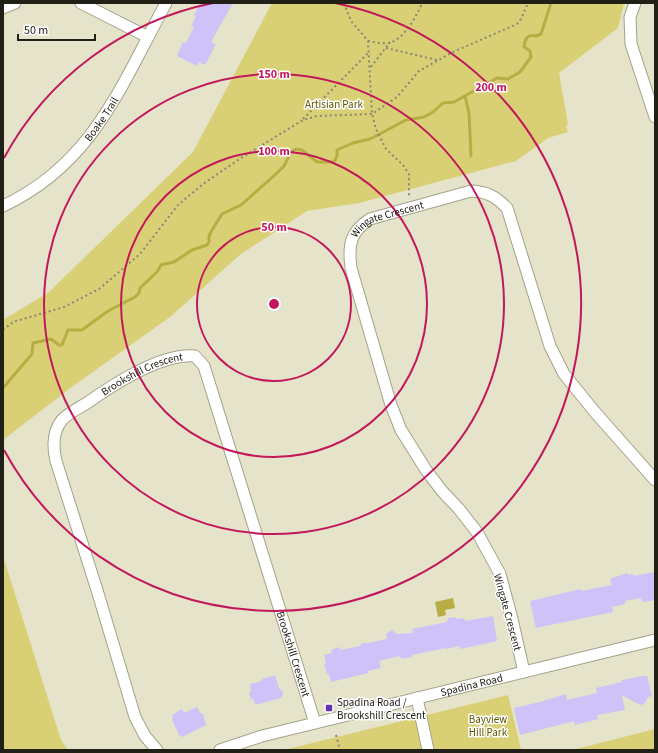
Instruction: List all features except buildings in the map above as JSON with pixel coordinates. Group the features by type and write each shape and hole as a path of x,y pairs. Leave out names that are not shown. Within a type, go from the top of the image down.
{"street":[{"path":"3,8 15,3"},
{"path":"81,3 148,37"},
{"name":"Boake Trail","path":"3,206 36,188 70,159 82,146 97,127 119,94 166,3"},
{"path":"635,3 630,17 631,44 655,117"},
{"name":"Wingate Crescent","path":"524,672 500,574 477,532 459,509 442,491 415,454 391,405 351,268 349,251 352,238 362,225 370,219 471,190 480,191 496,197 506,208 550,346 564,374 594,411 655,480"},
{"name":"Brookshill Crescent","path":"157,750 145,736 135,717 56,461 54,438 61,421 113,385 147,367 180,356 195,356 204,366 314,723"},
{"name":"Spadina Road","path":"220,750 262,736 655,640"},
{"path":"417,698 428,750"}],"path":[{"path":"344,3 351,21 368,41 372,114 376,129 386,149 403,165 409,174 409,208"},
{"path":"368,41 387,43 396,40 404,33 418,14 422,3"},
{"path":"303,120 317,116 372,114 397,97 419,71 453,52 516,24 521,19 528,3"},
{"path":"370,68 390,42"},
{"path":"386,48 438,60"},
{"path":"3,330 13,322 64,307 99,289 140,254 178,205 203,184 241,158 303,120 369,52"},
{"path":"336,735 340,750"}],"green space":[{"name":"Artisian Park","path":"272,3 624,3 618,28 559,73 568,124 566,126 568,132 548,138 516,161 359,203 307,211 241,254 170,317 69,389 3,440 3,320 49,292 193,152"},
{"path":"3,556 61,740 68,750 3,750"},
{"name":"Bayview Hill Park","path":"508,695 521,750 284,750"},
{"path":"655,729 655,750 572,750"}],"shaded area":[{"path":"453,598 455,608 445,610 446,615 438,617 435,602"}],"waterway":[{"path":"3,388 32,354 33,343 51,339 59,345 62,345 68,330 82,330 108,311 135,297 139,293 140,288 157,272 161,265 174,262 192,250 207,245 209,242 209,236 222,214 241,205 277,173 284,166 291,152 296,149 302,150 317,162 334,162 337,156 337,150 353,143 370,139 406,120 424,117 433,112 443,103 454,102 497,78 508,79 520,72 531,57 530,51 524,47 525,41 529,36 541,34 551,3"},
{"path":"465,96 469,113 471,156"}],"place":[{"name":"Spadina Road / Brookshill Crescent","path":"329,708"}]}
